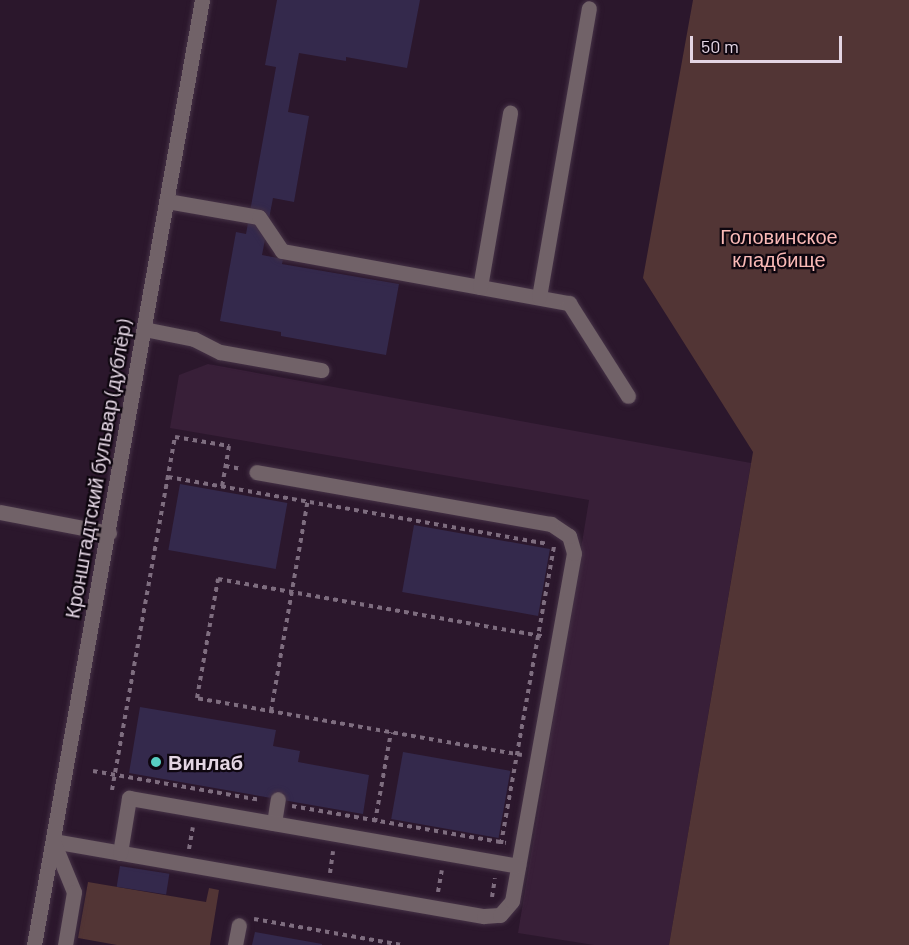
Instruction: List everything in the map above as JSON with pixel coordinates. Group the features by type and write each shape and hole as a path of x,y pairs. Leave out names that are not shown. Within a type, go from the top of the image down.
{"street":[{"name":"Кронштадтский бульвар (дублёр)","path":"34,945 202,0"},
{"path":"539,297 589,8"},
{"path":"480,286 510,113"},
{"path":"167,201 258,217 282,251 569,303 628,396"},
{"path":"144,329 194,339 220,352 321,370"},
{"path":"53,841 488,916 500,915 512,901 574,554 569,536 551,524 257,472"},
{"path":"0,512 109,533"},
{"path":"120,853 129,798 518,866"},
{"path":"274,823 278,801"},
{"path":"53,841 74,892 65,945"},
{"path":"235,945 239,924"}],"path":[{"path":"111,796 175,437 229,446 222,487"},
{"path":"168,477 554,545"},
{"path":"271,711 312,482"},
{"path":"488,916 557,528"},
{"path":"538,758 197,698 212,612 218,579 559,639"},
{"path":"372,840 391,732"},
{"path":"93,771 278,801 522,846"},
{"path":"239,924 248,917 402,945"}],"shaded area":[{"path":"208,364 751,463 669,945 594,945 518,933 589,500 170,428 179,375"}],"green space":[{"name":"Головинское кладбище","path":"693,0 909,0 909,945 669,945 753,452 643,278"},
{"path":"88,882 206,902 209,888 219,890 210,945 117,945 78,938"}],"building":[{"path":"277,0 420,0 407,68 346,57 346,61 299,53 288,112 309,116 294,202 273,198 262,255 283,259 282,264 399,284 386,355 281,336 281,332 220,321 236,232 246,234 276,67 265,65"},
{"path":"180,484 287,503 276,569 168,550"},
{"path":"414,525 550,549 538,616 402,592"},
{"path":"140,707 276,730 273,746 300,751 298,762 369,775 363,814 129,773"},
{"path":"403,752 510,771 499,838 391,819"},
{"path":"120,866 169,874 166,895 117,887"},
{"path":"255,932 322,944 322,945 252,945"}],"place":[{"name":"Винлаб","path":"156,762"}]}
